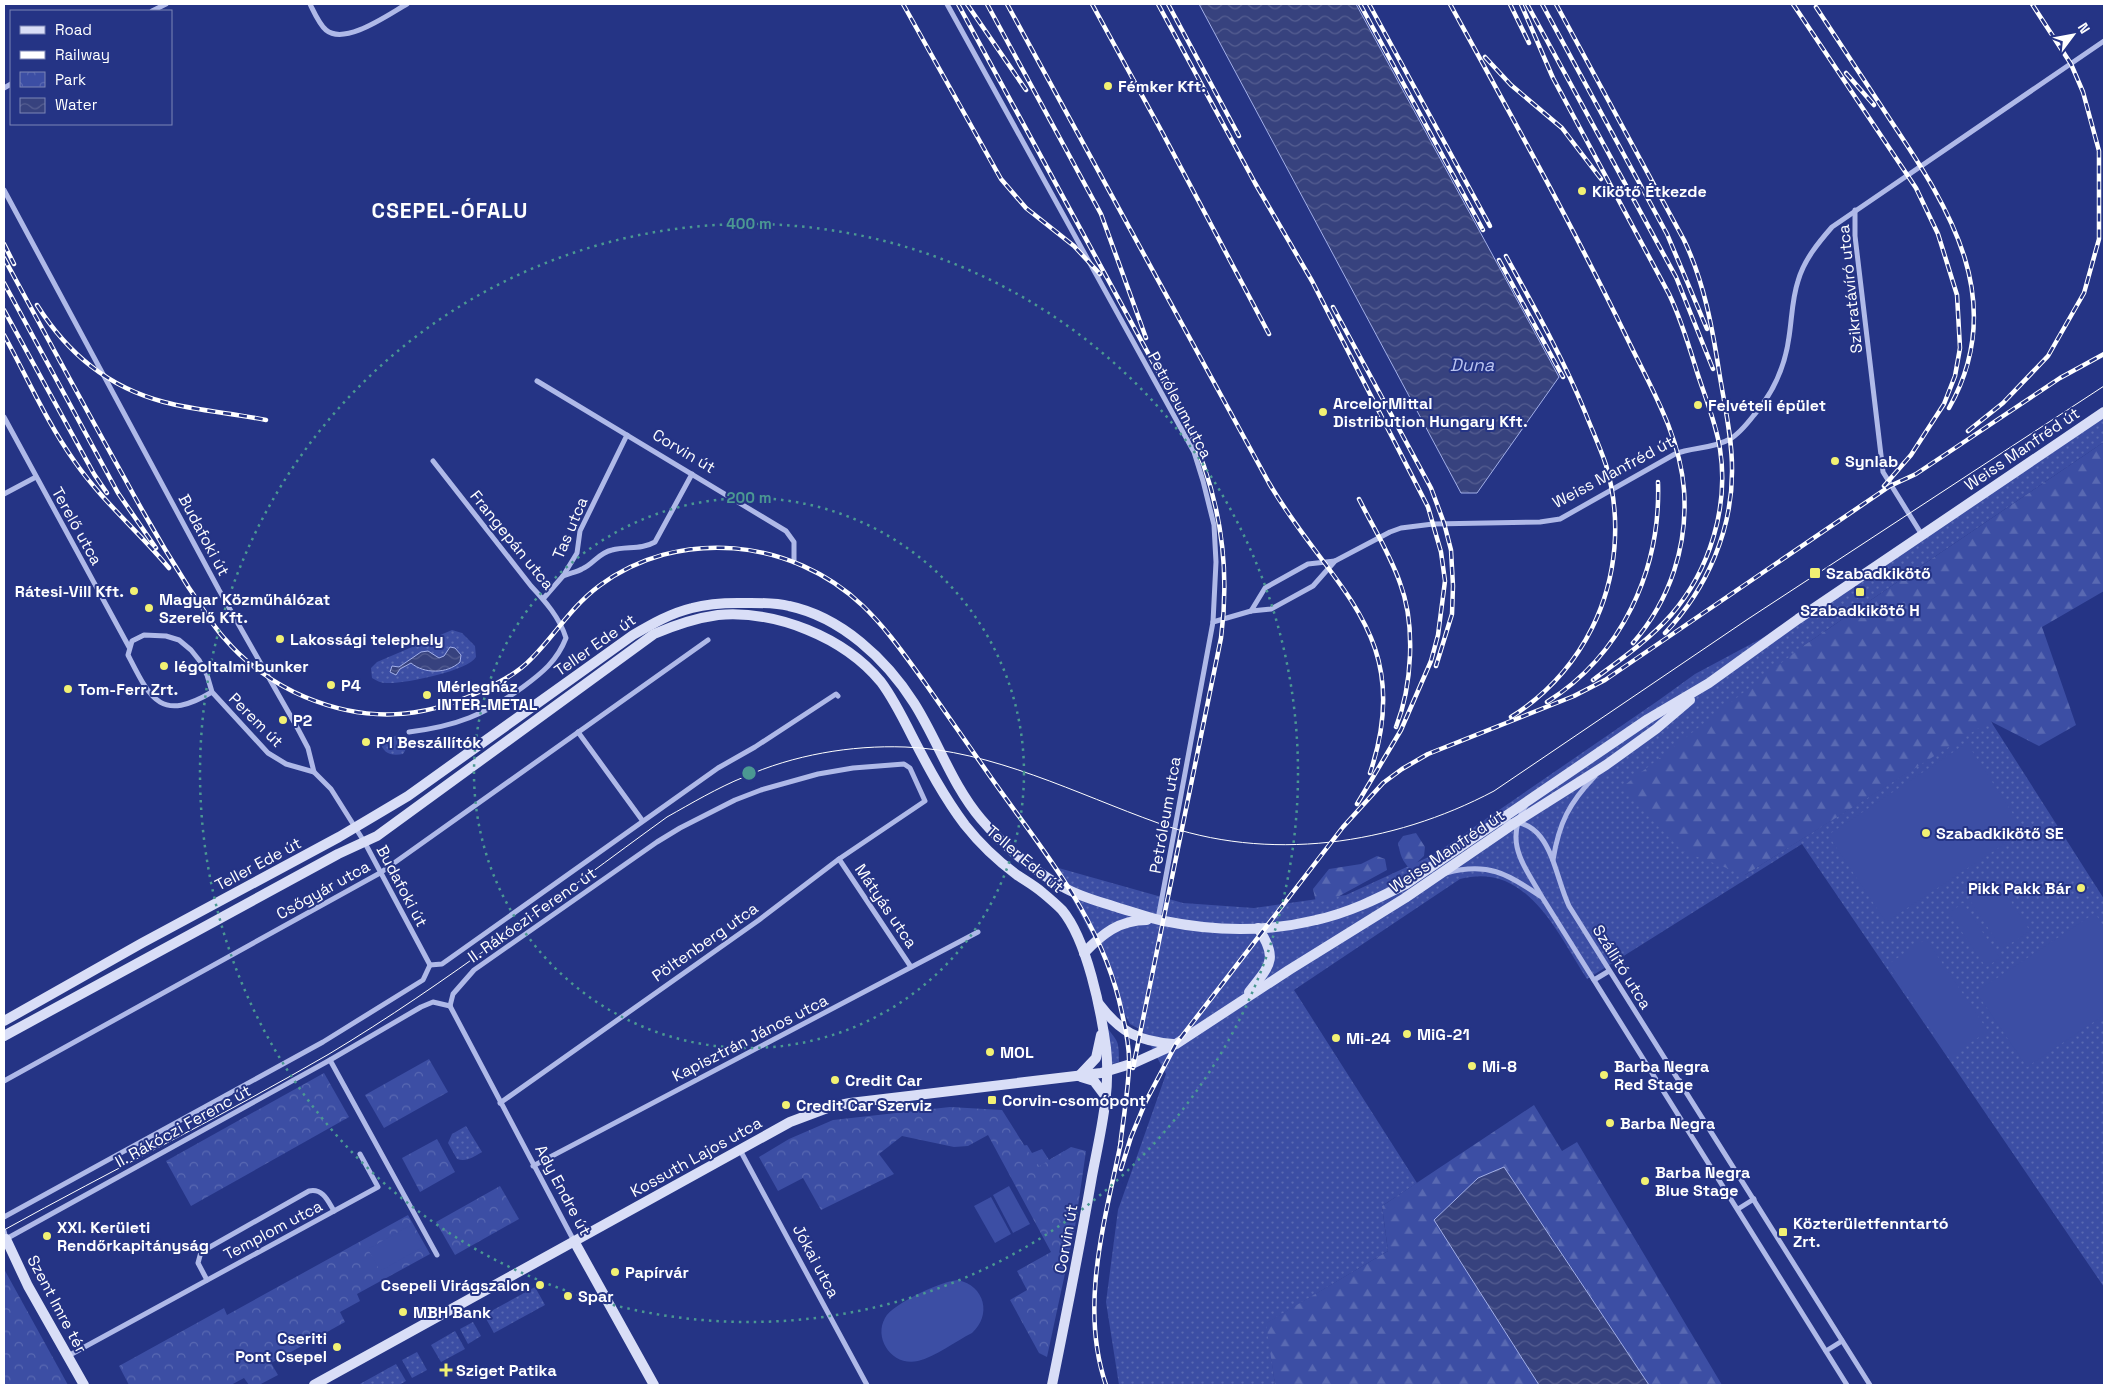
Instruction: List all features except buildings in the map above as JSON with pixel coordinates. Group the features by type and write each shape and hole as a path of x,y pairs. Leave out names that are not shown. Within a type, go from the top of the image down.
{"main road":[{"name":"Weiss Manfréd út","path":"1158,920 1232,929 1258,928 1316,920 1372,902 1406,884 1648,719 1709,683 1798,619 2104,412"},
{"name":"Teller Ede út","path":"4,1021 142,943 355,828 408,796 633,635 661,619 692,608 720,603 790,606 824,619 866,646 889,668 916,705 954,780 979,817 1004,845 1034,868 1073,892 1158,920"},
{"name":"Teller Ede út","path":"4,1036 338,854 365,843 396,824 640,644 673,626 720,615 756,616 809,630 835,644 858,660 881,682 950,805 974,836 993,855 1021,878 1041,891 1062,910 1076,934 1084,953"},
{"name":"Weiss Manfréd út","path":"1129,1064 1176,1044 1244,998 1441,874 1656,729 1709,683"},
{"path":"1129,1064 1115,1080 1106,1097 1094,1081 1079,1076 1096,1058 1100,1044 1102,1024 1084,953 1098,938 1122,923 1136,920 1158,920"},
{"name":"Weiss Manfréd út","path":"1244,998 1263,974 1271,956 1270,948 1258,928"},
{"path":"1097,1002 1117,1026 1139,1039 1176,1044"},
{"name":"Corvin út","path":"1052,1385 1080,1248 1106,1097 1108,1072 1102,1024"},
{"name":"Kossuth Lajos utca","path":"314,1385 790,1122 830,1107 867,1100 1079,1076 1108,1072 1129,1064"},
{"name":"Szent Imre tér","path":"5,1237 28,1286 84,1385"},
{"name":"Ady Endre út","path":"574,1241 654,1385"}],"street":[{"path":"154,10 166,4"},
{"path":"310,4 319,22 327,31 338,36 350,35 407,4"},
{"name":"Petróleum utca","path":"947,4 1194,452 1214,525 1216,562 1213,622 1158,920"},
{"name":"Szikratávíró utca","path":"1922,535 1883,472 1855,236 1855,210 2104,41"},
{"name":"Budafoki út","path":"4,190 219,590 298,729 308,748 314,772 332,789 365,843 430,965"},
{"name":"Weiss Manfréd út","path":"1213,622 1251,611 1271,609 1313,586 1335,561 1401,528 1433,524 1560,520 1675,454 1715,445 1733,437 1762,405 1778,380 1788,344 1795,291 1805,264 1814,248 1832,227 1855,210"},
{"name":"Corvin út","path":"537,380 786,531 794,542 794,562"},
{"name":"Terelő utca","path":"4,417 129,647"},
{"name":"Tas utca","path":"543,599 563,576 577,553 580,531 626,435"},
{"name":"Frangepán utca","path":"409,732 457,723 497,706 552,663 560,652 566,638 560,623 543,599 433,461"},
{"path":"563,576 584,568 598,556 609,550 625,546 639,548 654,542 692,474"},
{"path":"4,494 36,477"},
{"name":"Weiss Manfréd út","path":"1251,611 1265,588 1308,564 1335,561"},
{"name":"Perem út","path":"212,692 191,703 175,707 157,701 147,691 138,675 128,655 129,647 136,638 144,635 166,636 179,640 199,660 208,676 212,692 268,754 286,764 314,772"},
{"name":"Csőgyár utca","path":"4,1081 380,872 708,640"},
{"name":"II. Rákóczi Ferenc út","path":"4,1217 323,1042 423,980 430,965 442,964 642,820 718,768 755,747 836,694 838,696"},
{"path":"578,732 642,820"},
{"name":"II. Rákóczi Ferenc út","path":"5,1237 330,1060 421,1007 433,1002 450,1006 453,994 474,970 657,842 735,800 761,790 818,774 853,768 904,764 910,768 925,801"},
{"name":"Szállító utca","path":"1553,861 1557,838 1565,815 1588,783 1606,764"},
{"path":"1496,822 1516,822 1530,798"},
{"name":"Pöltenberg utca","path":"500,1103 759,920 839,859 925,801"},
{"name":"Szállító utca","path":"1847,1385 1542,898 1518,854 1515,838 1516,822 1532,827 1546,841 1558,880 1569,906 1870,1385"},
{"name":"Mátyás utca","path":"839,859 911,967"},
{"name":"Szállító utca","path":"1441,874 1465,868 1486,868 1518,880 1542,898"},
{"name":"Kapisztrán János utca","path":"533,1166 978,932"},
{"path":"1594,980 1609,971"},
{"name":"Ady Endre út","path":"450,1006 574,1241"},
{"path":"330,1060 438,1255"},
{"path":"1664,1091 1680,1081"},
{"name":"Jókai utca","path":"740,1150 867,1385"},
{"name":"Templom utca","path":"68,1357 378,1188 360,1154"},
{"path":"207,1280 198,1263 201,1252 309,1191 314,1190 323,1194 334,1211"},
{"path":"1738,1209 1754,1199"},
{"path":"1826,1351 1842,1341"}],"green space":[{"path":"2104,412 2104,442 1803,646 1745,875 1990,720 2104,899 2104,1287 1802,844 1587,979 1564,941 1537,905 1522,891 1504,881 1483,876 1460,879 1294,990 1417,1183 1382,1206 1388,1251 1267,1323 1275,1385 1119,1385 1106,1302 1118,1210 1166,1074 1143,1031 1130,1024 1123,1011 1116,980 1055,867 1183,903 1254,908 1346,895 1435,854 1695,674 1798,619"},
{"path":"2104,442 2104,591 2042,627 2076,725 2039,746 1990,721 1745,875 1682,851 1621,788 1803,646"},
{"path":"452,630 462,633 475,646 476,657 471,662 435,676 395,683 379,682 372,678 371,668 377,662"},
{"path":"398,735 402,736 406,742 403,754 391,754 385,751 380,741"},
{"name":"Szabadkikötő SE","path":"1967,743 2024,831 1886,922 1828,835"},
{"path":"1416,833 1425,847 1424,856 1410,869 1402,857 1398,843 1403,836"},
{"path":"1377,856 1385,859 1387,870 1332,900 1316,902 1313,889 1329,869 1361,864"},
{"path":"1997,880 2030,931 2002,949 1969,899"},
{"path":"1963,903 2000,958 1986,967 1949,913"},
{"path":"2095,913 2104,927 2104,1015 2027,1067 1976,992"},
{"path":"1926,939 1988,1031 1949,1057 1887,965"},
{"path":"1106,1026 1119,1049 1119,1062 1109,1065"},
{"path":"429,1059 448,1092 384,1128 365,1095"},
{"path":"324,1073 349,1117 191,1206 166,1161"},
{"path":"1534,1105 1562,1151 1577,1142 1722,1385 1649,1385 1504,1167 1478,1178 1434,1220 1539,1385 1275,1385 1266,1323 1388,1251 1382,1206"},
{"path":"950,1107 1002,1110 1038,1167 1071,1147 1086,1151 1075,1227 1047,1357 1039,1353 1010,1300 1027,1290 1017,1271 1051,1252 988,1135 968,1146 954,1147 902,1136 879,1154 894,1174 821,1210 803,1178 778,1191 759,1157 789,1139 833,1120"},
{"path":"466,1126 482,1152 461,1160 457,1159 448,1143 452,1134"},
{"path":"437,1139 455,1172 420,1192 402,1158"},
{"path":"1027,1145 1032,1153 1042,1149 1049,1160 1064,1151 1075,1176 1043,1179 1017,1147"},
{"path":"500,1186 519,1219 455,1255 436,1222"},
{"path":"1009,1186 1030,1224 1013,1233 993,1195"},
{"path":"991,1197 1011,1234 995,1243 974,1206"},
{"path":"408,1215 430,1254 357,1294 360,1301 340,1312 345,1322 271,1363 278,1375 259,1385 249,1385 244,1378 231,1385 129,1385 119,1366 224,1308 227,1315"},
{"path":"411,1225 423,1247 380,1271 368,1249"},
{"path":"4,1269 68,1385 4,1385"},
{"path":"958,1280 967,1283 980,1295 983,1302 983,1310 978,1326 972,1333 925,1359 909,1362 893,1356 884,1342 882,1334 882,1326 890,1312 918,1294 941,1284"},
{"path":"535,1287 545,1305 494,1333 484,1315"},
{"path":"473,1322 481,1336 468,1344 460,1329"},
{"path":"455,1331 465,1349 441,1362 431,1345"},
{"path":"417,1352 427,1370 412,1378 402,1360"},
{"path":"396,1364 406,1381 399,1385 358,1385"}],"water":[{"name":"Duna","path":"1199,4 1356,4 1559,377 1477,493 1461,493"},
{"path":"450,647 455,648 461,655 460,662 449,669 429,671 416,667 411,663 400,669 396,675 390,672 392,666 399,667 421,652 428,651 439,658 444,656"},
{"path":"1504,1167 1649,1385 1539,1385 1434,1220 1478,1178"}],"tram line":[{"path":"4,1230 249,1099 373,1027 458,969 667,817 724,786 763,769 802,757 843,750 885,747 938,750 970,756 1034,775 1158,823 1200,835 1243,842 1286,845 1329,842 1372,835 1414,824 1455,810 1494,791 1748,619 2104,386"}],"railway":[{"path":"903,4 1001,179 1026,208 1074,246 1100,274"},
{"path":"958,4 1185,421 1206,473 1220,527 1224,582 1221,638 1133,1068"},
{"path":"967,4 1026,90"},
{"path":"987,4 1101,214 1146,338"},
{"path":"1007,4 1269,483 1360,615 1375,648 1383,684 1382,725 1370,773"},
{"path":"1092,4 1269,334"},
{"path":"1158,4 1255,183 1312,281 1428,507 1441,552 1445,581 1438,635 1431,661 1401,730 1357,804"},
{"path":"1168,4 1239,136"},
{"path":"1360,4 1483,230"},
{"path":"1369,4 1490,226"},
{"path":"1450,4 1585,254 1663,411 1677,450 1684,490 1683,531 1679,552 1674,571 1657,609 1633,643"},
{"path":"1510,4 1529,43"},
{"path":"1521,4 1553,78 1669,294 1685,333 1710,410 1720,449 1722,493 1719,515 1714,537 1696,578 1685,597 1671,615 1653,633 1593,680"},
{"path":"1527,4 1676,277 1713,369"},
{"path":"1542,4 1667,234 1707,329"},
{"path":"1556,4 1684,240 1702,288 1716,354 1732,456 1728,513 1715,557 1705,578 1680,616 1665,633"},
{"path":"1793,4 1916,188 1938,234 1957,295 1960,348 1955,376 1944,404 1911,455 1884,486"},
{"path":"1968,431 2003,403 2048,356 2084,293 2099,239 2099,151 2083,92 2071,64 2032,4"},
{"path":"1816,7 1913,154 1951,223 1965,258 1973,294 1974,331 1966,369 1949,408"},
{"path":"1485,57 1511,85 1562,128 1601,179"},
{"path":"1846,73 1874,105"},
{"path":"4,244 14,264"},
{"path":"1506,256 1558,352 1599,445 1611,485 1615,527 1612,569 1607,589 1585,641 1558,678 1536,699 1511,717"},
{"path":"4,258 148,520 211,621 233,648 251,665 283,686 305,697 349,711 371,714 414,712 457,701 493,686 520,669 540,650 580,603 599,586 630,567 664,555 699,548 734,548 769,554 803,566 835,583 872,615 903,653 1051,862 1086,918 1101,948 1113,980 1127,1040 1129,1060 1127,1096 1120,1147"},
{"path":"1499,260 1563,377"},
{"path":"4,283 118,493 156,548"},
{"path":"37,305 62,339 107,378 144,396 164,402 266,420"},
{"path":"1333,307 1431,488 1444,523 1451,550 1452,614 1436,666"},
{"path":"4,310 94,474 107,493"},
{"path":"4,335 46,416 75,462 97,490 169,568"},
{"path":"1121,1169 1131,1137 1146,1101 1176,1044 1343,827 1383,783 1428,754 1574,696 1605,680 1890,486 1916,474 2060,378 2104,354"},
{"path":"1547,702 1573,683 1596,660 1616,635 1632,607 1644,578 1652,547 1657,515 1658,482"},
{"path":"1359,499 1396,572 1408,617 1410,636 1409,674 1406,693 1396,727"},
{"path":"1106,1385 1098,1355 1095,1325 1095,1294 1102,1233 1121,1142"}],"place":[{"name":"Fémker Kft.","path":"1108,86"},
{"name":"Kikötő Étkezde","path":"1582,191"},
{"name":"Felvételi épület","path":"1698,405"},
{"name":"ArcelorMittal Distribution Hungary Kft.","path":"1323,412"},
{"name":"Synlab","path":"1835,461"},
{"name":"Szabadkikötő","path":"1815,573"},
{"name":"Rátesi-Vill Kft.","path":"134,591"},
{"name":"Szabadkikötő H","path":"1860,592"},
{"name":"Magyar Közműhálózat Szerelő Kft.","path":"149,608"},
{"name":"Lakossági telephely","path":"280,639"},
{"name":"légoltalmi bunker","path":"164,666"},
{"name":"P4","path":"331,685"},
{"name":"Tom-Ferr Zrt.","path":"68,689"},
{"name":"Mérlegház INTER-METAL","path":"427,695"},
{"name":"P2","path":"283,720"},
{"name":"P1 Beszállítók","path":"366,742"},
{"name":"Szabadkikötő SE","path":"1926,833"},
{"name":"Pikk Pakk Bár","path":"2081,888"},
{"name":"MiG-21","path":"1407,1034"},
{"name":"Mi-24","path":"1336,1038"},
{"name":"MOL","path":"990,1052"},
{"name":"Mi-8","path":"1472,1066"},
{"name":"Barba Negra Red Stage","path":"1604,1075"},
{"name":"Credit Car","path":"835,1080"},
{"name":"Corvin-csomópont","path":"992,1100"},
{"name":"Credit Car Szerviz","path":"786,1105"},
{"name":"Barba Negra","path":"1610,1123"},
{"name":"Barba Negra Blue Stage","path":"1645,1181"},
{"name":"Közterületfenntartó Zrt.","path":"1783,1232"},
{"name":"XXI. Kerületi Rendőrkapitányság","path":"47,1236"},
{"name":"Papírvár","path":"615,1272"},
{"name":"Csepeli Virágszalon","path":"540,1285"},
{"name":"Spar","path":"568,1296"},
{"name":"MBH Bank","path":"403,1312"},
{"name":"Cseriti Pont Csepel","path":"337,1347"},
{"name":"Sziget Patika","path":"446,1370"}],"district":[{"name":"CSEPEL-ÓFALU","path":"450,210"}]}
